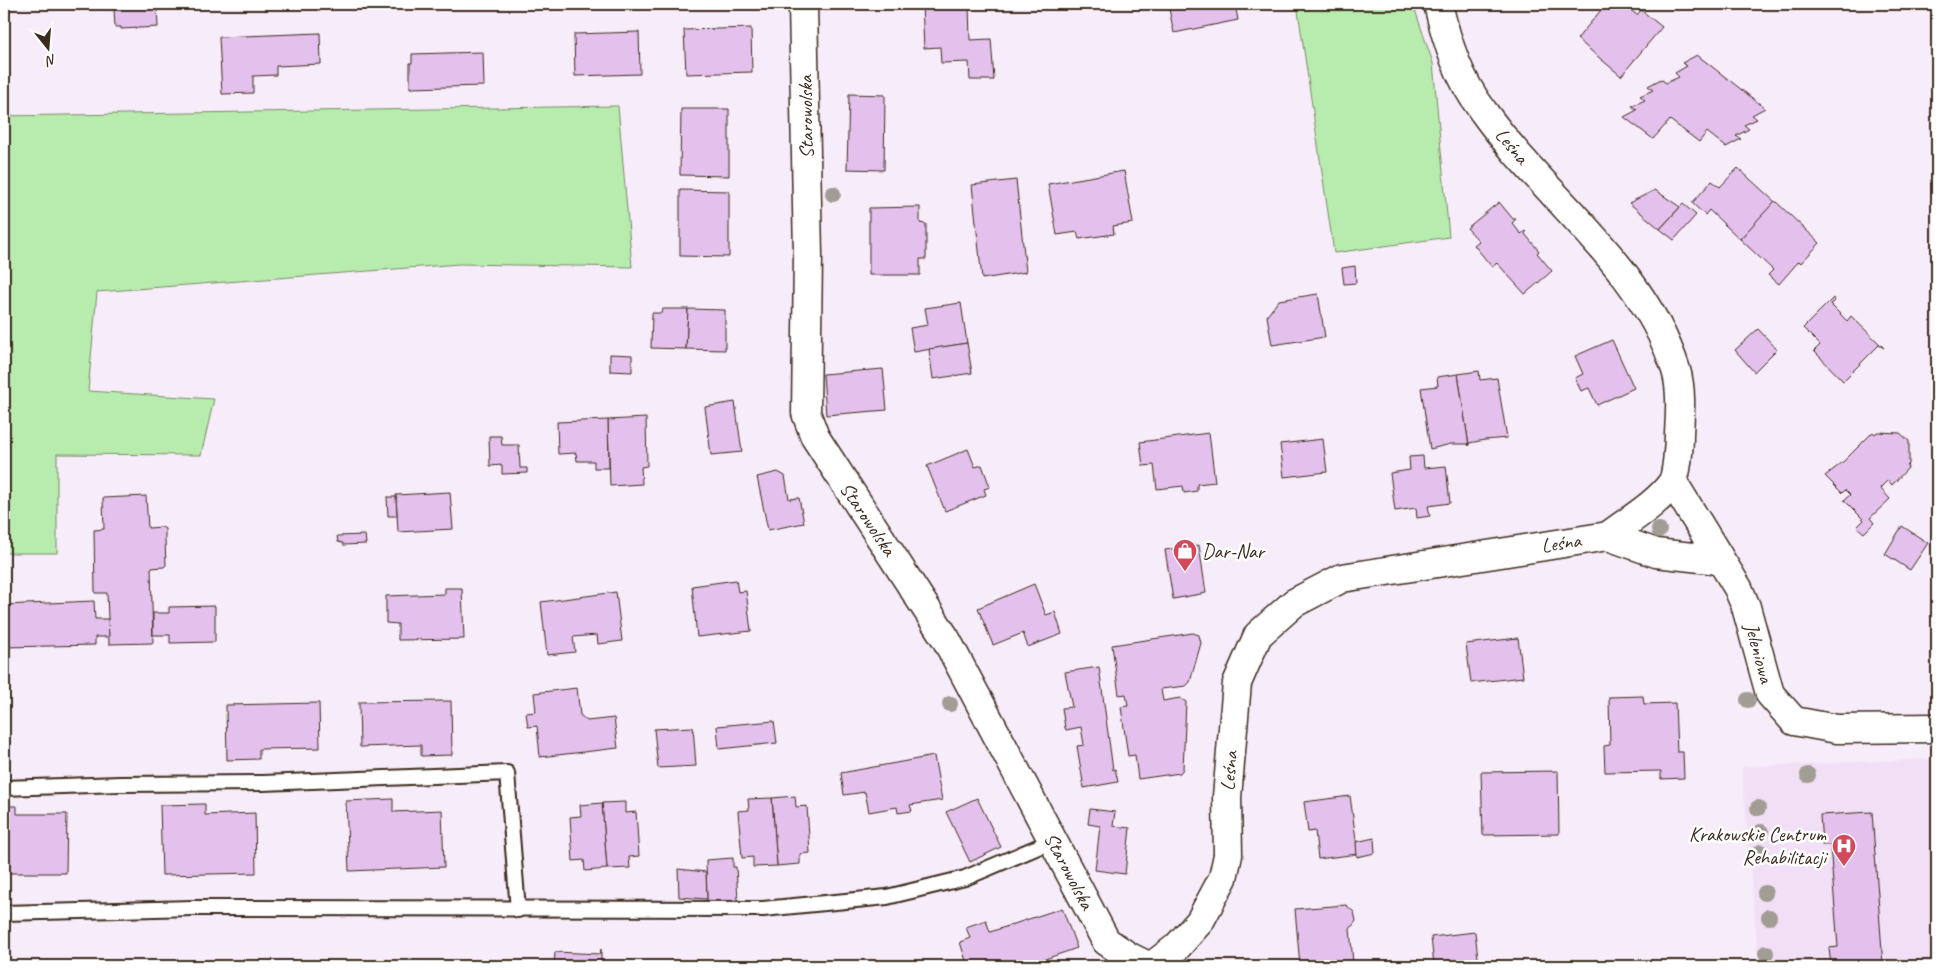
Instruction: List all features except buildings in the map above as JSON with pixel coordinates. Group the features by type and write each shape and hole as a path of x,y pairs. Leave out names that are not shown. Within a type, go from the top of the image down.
{"street":[{"name":"Starowolska","path":"803,4 808,256 806,413 819,444 946,639 1106,941 1128,956 1148,966"},
{"name":"Leśna","path":"1152,966 1177,947 1200,921 1223,878 1228,855 1227,797 1237,683 1258,635 1294,602 1342,578 1608,536 1642,512 1673,482 1680,413 1676,372 1655,323 1627,276 1482,111 1454,62 1438,4"},
{"name":"Jeleniowa","path":"1673,482 1719,560 1738,588 1746,607 1770,694 1794,721 1837,730 1937,728"},
{"path":"1608,536 1656,552 1719,560"}],"lane":[{"path":"4,788 120,784 263,784 507,773 518,910"},
{"path":"4,913 193,908 763,909 887,897 965,878 1052,841"}],"shaded area":[{"name":"Krakowskie Centrum Rehabilitacji","path":"1937,759 1937,966 1759,966 1742,767"}],"green space":[{"path":"1297,4 1413,4 1433,63 1449,237 1334,253"},
{"path":"618,106 632,267 459,264 97,292 88,391 214,399 201,455 57,454 57,553 4,553 4,116"}],"place":[{"name":"Dar-Nar","path":"1185,572"},
{"name":"Krakowskie Centrum Rehabilitacji","path":"1844,867"}]}
